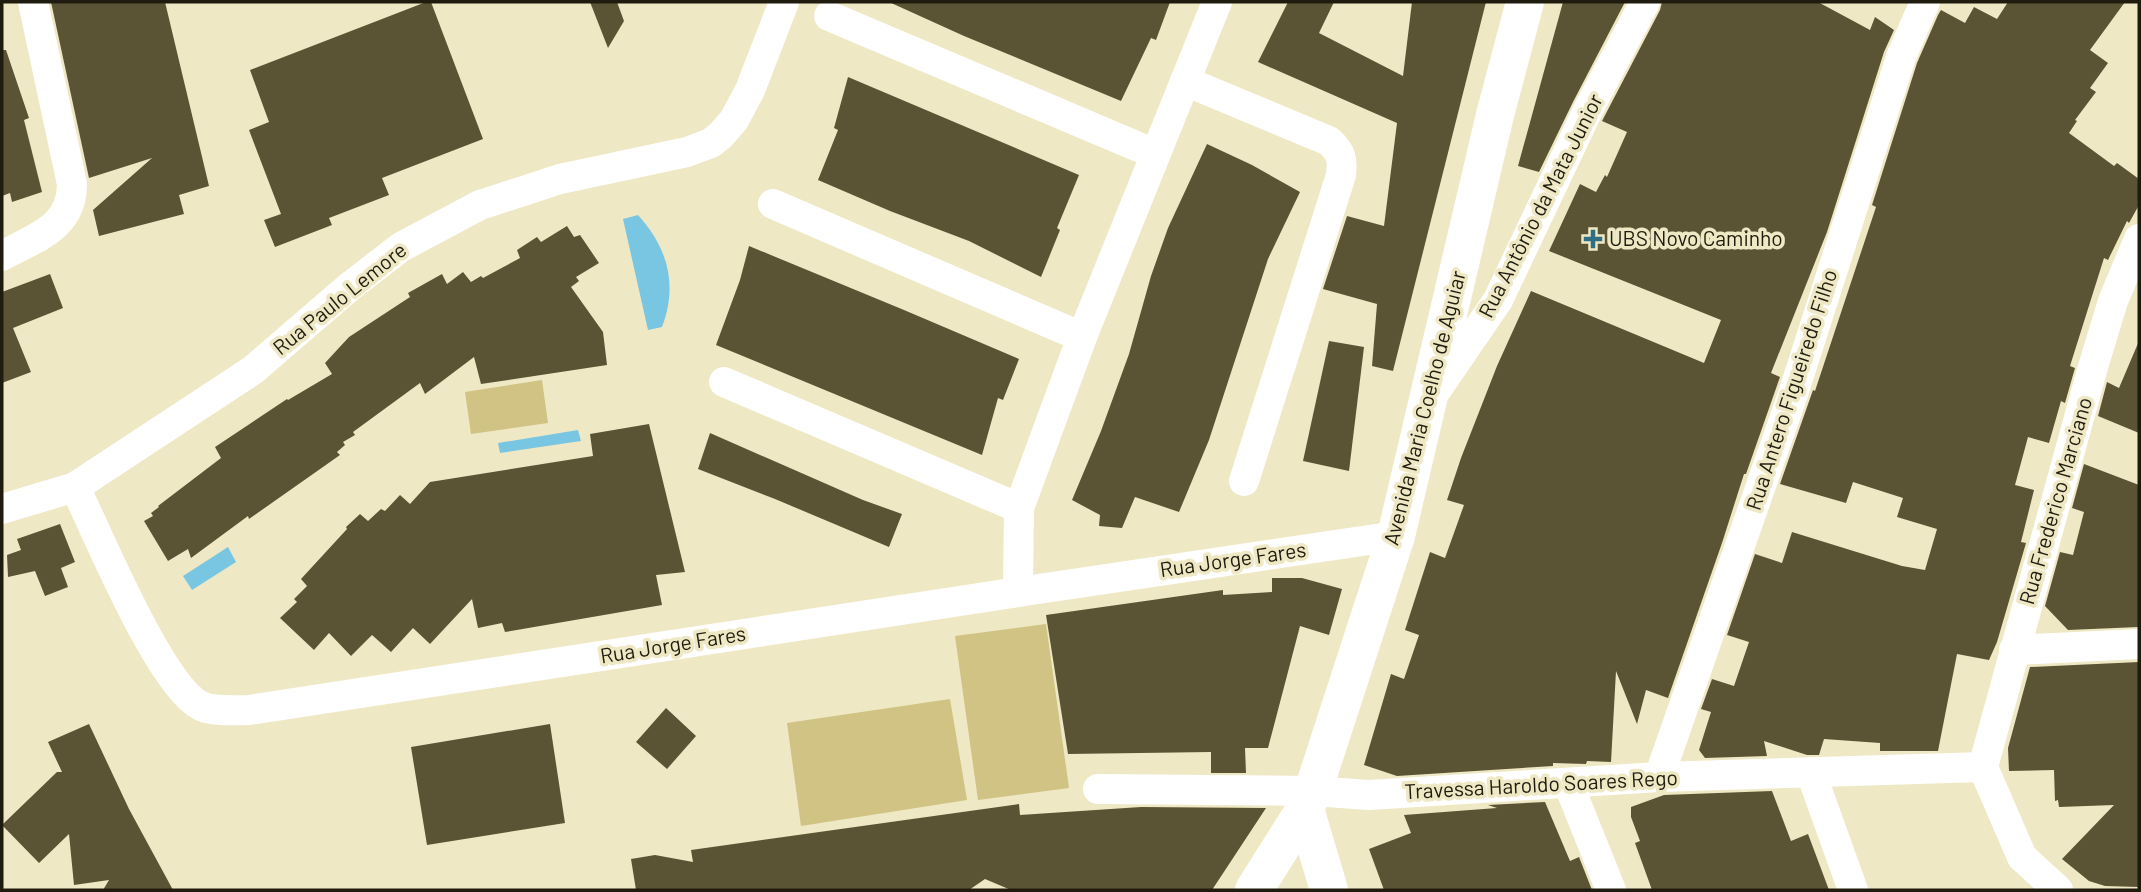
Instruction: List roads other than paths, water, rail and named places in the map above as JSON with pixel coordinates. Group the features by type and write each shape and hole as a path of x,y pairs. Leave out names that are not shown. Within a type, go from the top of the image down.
{"main road":[{"name":"Avenida Maria Coelho de Aguiar","path":"1257,885 1309,800 1396,536 1495,115 1525,2"},
{"path":"1257,885 1291,877 1328,888 1309,800"}],"street":[{"path":"2,256 54,227 67,213 72,198 72,184 33,2"},
{"name":"Rua Paulo Lemore","path":"2,509 75,487 253,370 348,288 401,247 480,205 560,179 687,152 711,143 734,120 750,90 784,2"},
{"path":"1018,592 1019,508 1082,337 1217,2"},
{"name":"Rua Antônio da Mata Junior","path":"1426,404 1498,300 1588,110 1646,2"},
{"name":"Rua Antero Figueiredo Filho","path":"1659,777 1793,394 1901,57 1925,2"},
{"path":"829,16 1155,153"},
{"path":"1185,81 1329,141 1339,150 1343,161 1341,175 1244,481"},
{"path":"773,204 1082,337"},
{"name":"Rua Frederico Marciano","path":"1983,767 2109,314 2139,239"},
{"path":"724,382 1019,508"},
{"name":"Rua Jorge Fares","path":"75,487 144,632 164,666 200,706 217,709 249,710 1396,536"},
{"path":"2014,650 2139,644"},
{"path":"1983,767 2022,857 2058,890"},
{"name":"Travessa Haroldo Soares Rego","path":"1098,789 1309,800 1659,777 1983,767"},
{"path":"1811,773 1853,890"},
{"path":"1568,783 1611,890"}],"water":[{"path":"638,215 657,241 663,254 669,282 667,311 662,327 648,330 623,219"},
{"path":"578,430 581,441 500,453 498,443"},
{"path":"228,547 236,562 192,590 183,576"}],"place":[{"name":"UBS Novo Caminho","path":"1593,239"}]}
